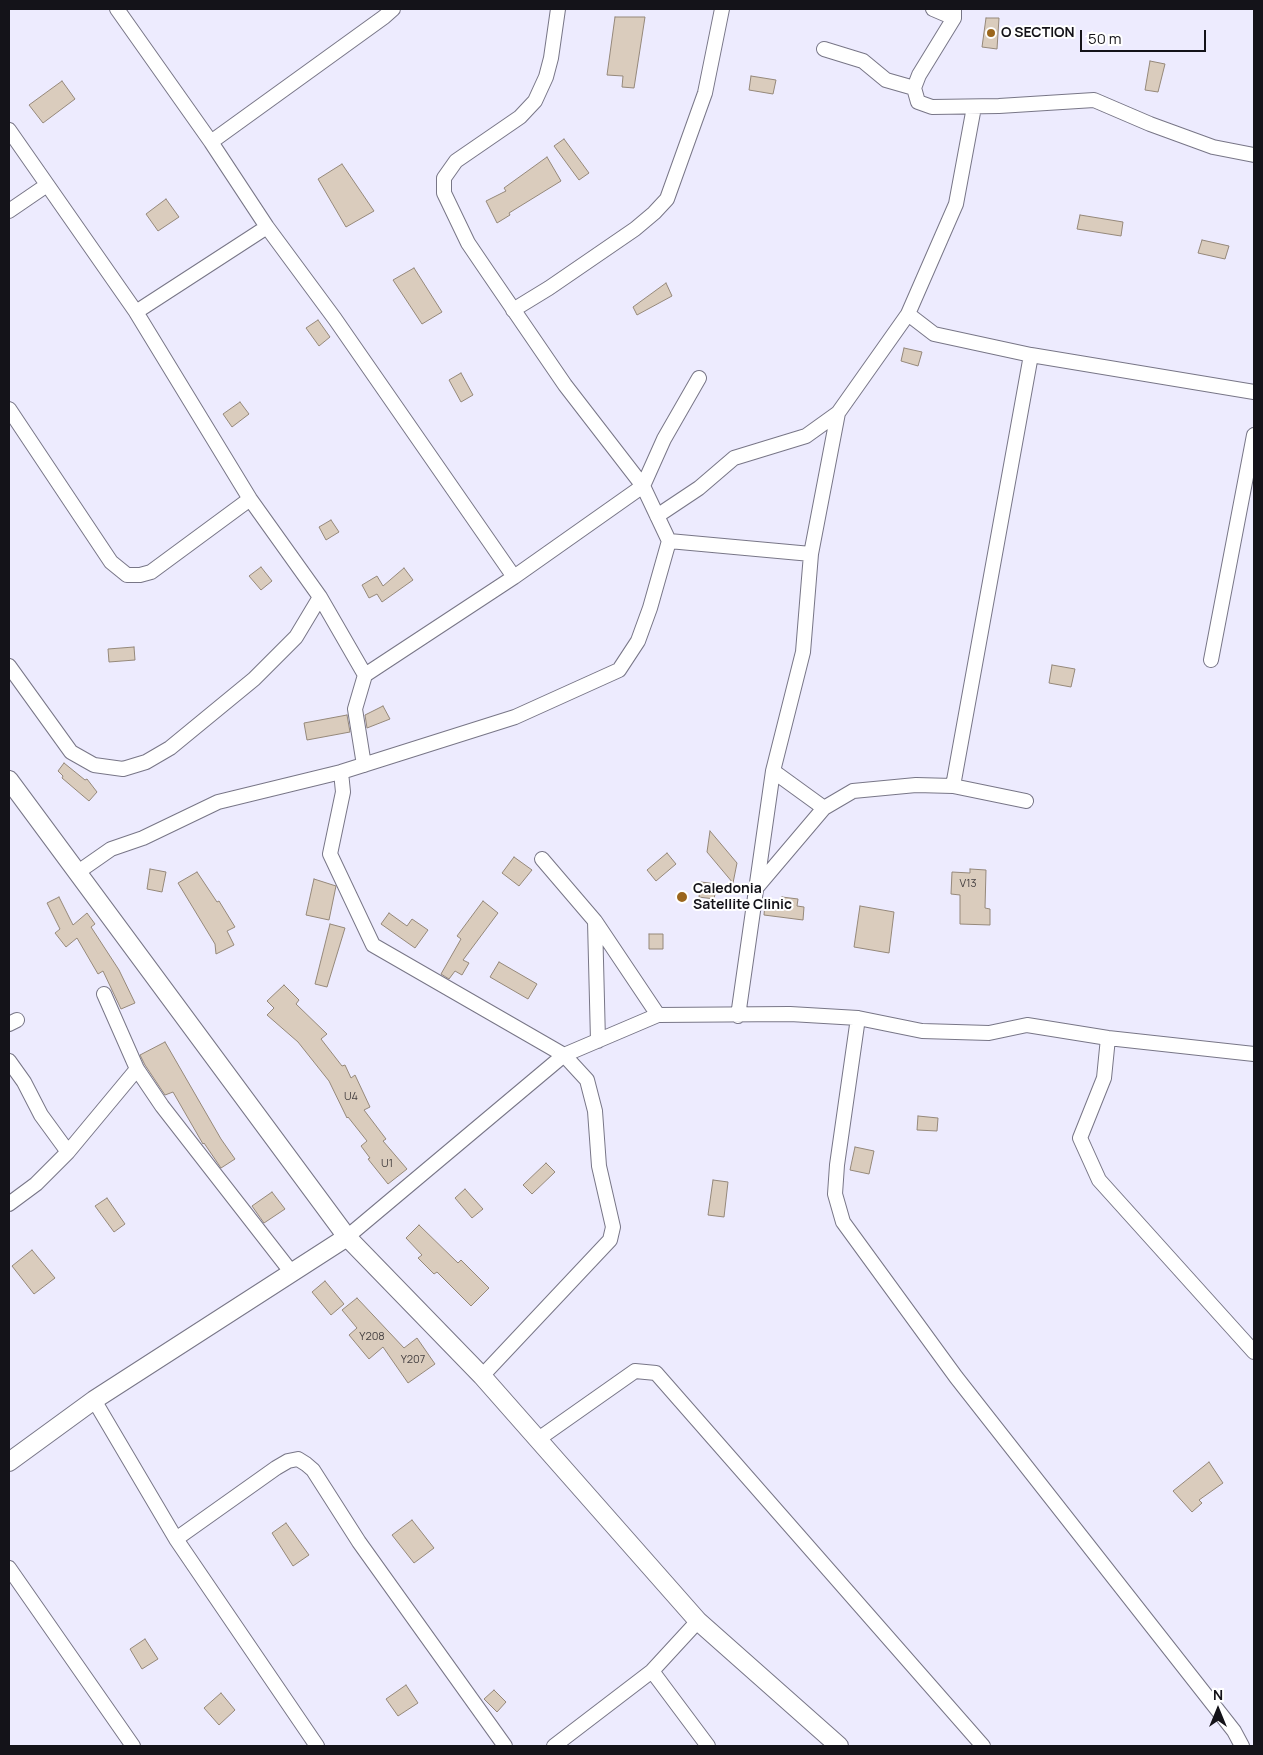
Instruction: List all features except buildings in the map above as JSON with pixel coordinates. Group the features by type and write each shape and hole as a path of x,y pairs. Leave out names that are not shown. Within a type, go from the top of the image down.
{"street":[{"path":"117,9 211,142 267,227 335,319 514,576"},
{"path":"211,142 393,9"},
{"path":"78,872 111,849 143,838 218,802 341,772 516,717 619,670 638,640 650,608 669,541 642,486 566,385 513,310 468,243 444,193 444,178 456,161 520,117 535,101 546,78 551,58 558,9"},
{"path":"513,310 549,288 635,229 654,214 667,200 705,93 722,9"},
{"path":"933,9 954,13 919,75 914,88 918,102 932,107 974,107 1094,100 1150,124 1212,147 1254,155"},
{"path":"824,49 863,61 886,80 914,88"},
{"path":"657,516 699,488 734,458 806,436 838,413 908,314 956,204 974,107"},
{"path":"9,130 136,312 250,499 320,597 365,675"},
{"path":"9,211 47,185"},
{"path":"136,312 267,227"},
{"path":"908,314 934,334 1031,355 1254,392"},
{"path":"953,786 1031,355"},
{"path":"364,765 355,709 365,675 514,576 642,486 664,439 700,378"},
{"path":"9,409 111,562 127,576 151,572 250,499"},
{"path":"738,1016 772,771 803,652 811,554 838,413"},
{"path":"1211,660 1254,435"},
{"path":"669,541 811,554"},
{"path":"9,666 71,752 94,764 123,769 146,762 170,748 254,679 296,637 320,597"},
{"path":"772,771 824,808"},
{"path":"341,772 344,792 330,854 373,945 564,1055 587,1080 595,1111 599,1166 613,1227 610,1240 482,1376"},
{"path":"9,780 347,1236 482,1376 698,1621 839,1746"},
{"path":"756,888 824,808 853,790 953,786 1026,800"},
{"path":"542,859 595,921 658,1015"},
{"path":"595,921 598,1041"},
{"path":"104,994 137,1069 162,1106 292,1273"},
{"path":"9,1462 94,1400 347,1236 564,1055 658,1015 738,1016 790,1014 858,1018 922,1031 989,1033 1027,1025 1108,1038 1254,1054"},
{"path":"858,1018 837,1165 835,1194 843,1222 956,1377 1234,1731 1242,1746"},
{"path":"1108,1038 1104,1078 1080,1138 1099,1180 1254,1352"},
{"path":"9,1061 68,1152"},
{"path":"9,1204 36,1184 68,1152 137,1069"},
{"path":"537,1440 635,1372 656,1373 983,1746"},
{"path":"94,1400 176,1539 317,1746"},
{"path":"176,1539 288,1461 298,1459 306,1464 313,1470 359,1542 505,1746"},
{"path":"9,1568 133,1746"},
{"path":"554,1746 652,1671 698,1621"},
{"path":"652,1671 708,1746"}],"place":[{"name":"O SECTION","path":"991,33"},
{"name":"Caledonia Satellite Clinic","path":"682,897"}]}
